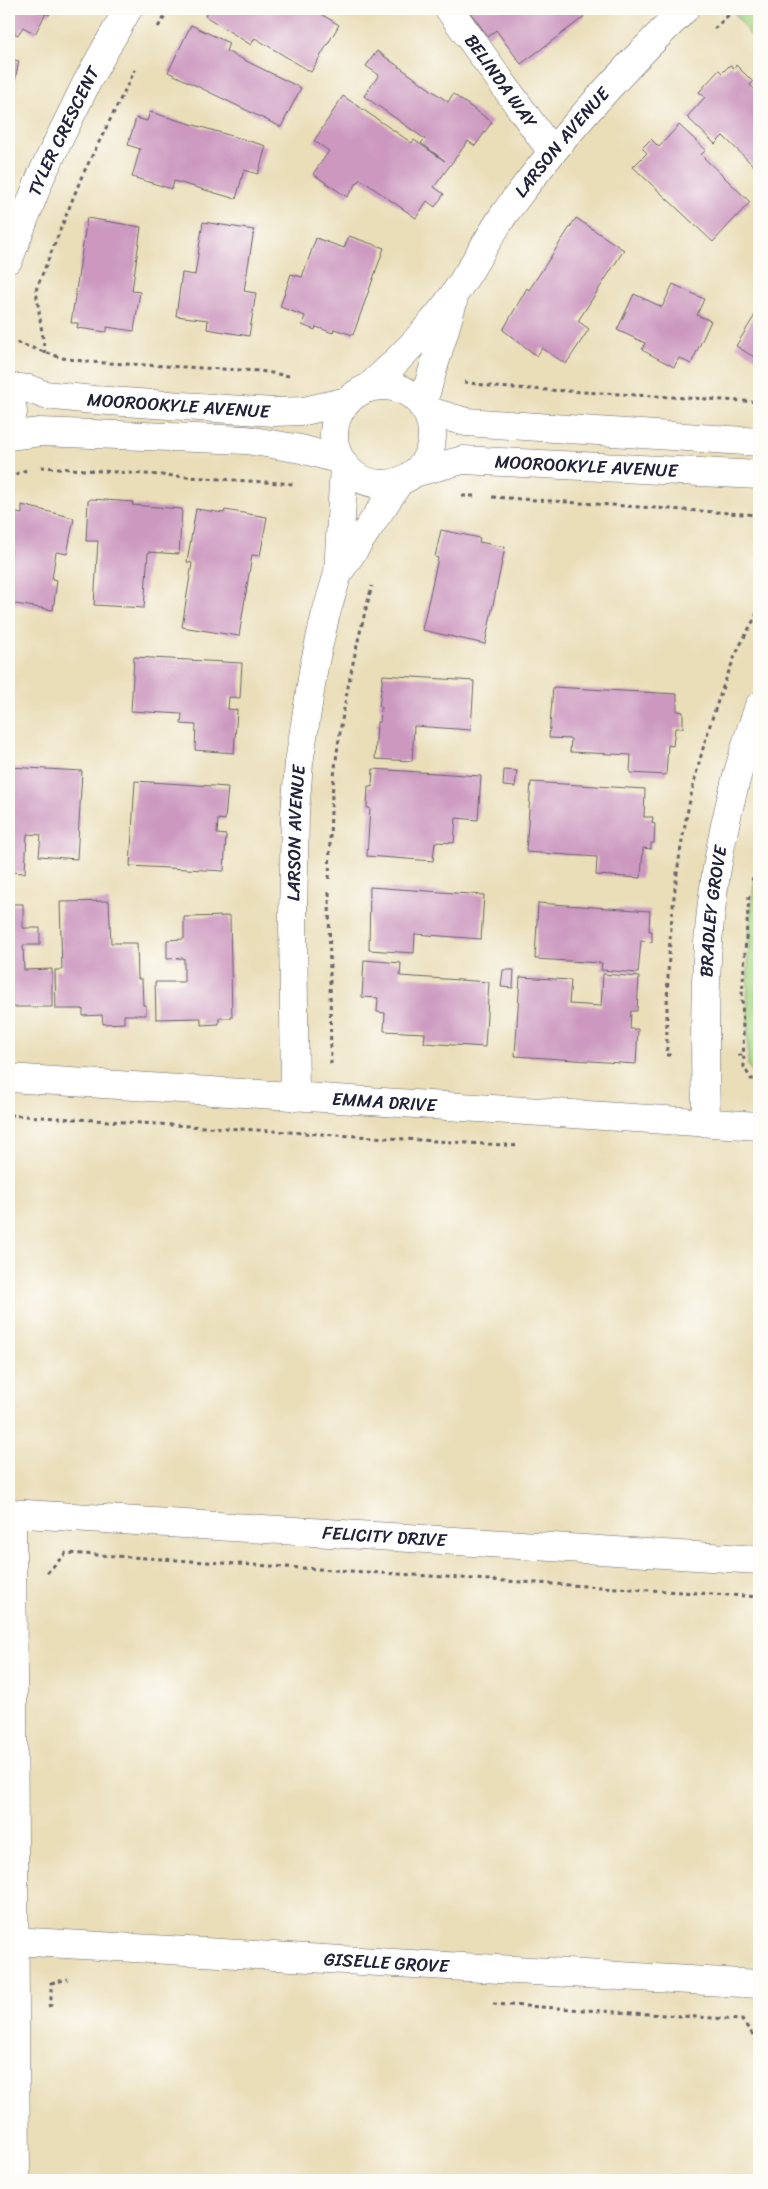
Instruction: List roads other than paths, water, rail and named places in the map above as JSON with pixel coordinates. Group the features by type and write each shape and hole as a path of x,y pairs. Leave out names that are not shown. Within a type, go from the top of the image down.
{"street":[{"name":"TYLER CRESCENT","path":"9,259 45,167 88,80 128,9"},
{"name":"BELINDA WAY","path":"449,9 552,152"},
{"name":"LARSON AVENUE","path":"358,394 398,361 456,291 505,213 552,152 598,98 685,9"},
{"name":"LARSON AVENUE","path":"424,408 456,291"},
{"path":"378,386 398,388 407,392 424,408 431,425 432,439 423,464 407,477 376,484 363,481 342,463 335,442 335,423 340,411 358,394 378,386"},
{"name":"MOOROOKYLE AVENUE","path":"9,388 29,389 45,394 94,400 273,412 304,411 358,394"},
{"path":"9,388 13,412 9,429"},
{"name":"MOOROOKYLE AVENUE","path":"424,408 466,422 759,442"},
{"name":"MOOROOKYLE AVENUE","path":"9,436 40,432 248,440 301,449 342,463"},
{"name":"MOOROOKYLE AVENUE","path":"407,477 463,460 759,475"},
{"name":"LARSON AVENUE","path":"295,1097 293,918 295,813 299,763 314,666 325,617 338,573 342,463"},
{"name":"LARSON AVENUE","path":"338,573 407,477"},
{"name":"BRADLEY GROVE","path":"706,1122 707,986 714,891 733,792 759,706"},
{"name":"EMMA DRIVE","path":"9,1078 759,1126"},
{"path":"10,1513 16,2180"},
{"name":"FELICITY DRIVE","path":"10,1513 759,1560"},
{"name":"GISELLE GROVE","path":"13,1941 759,1984"}]}
